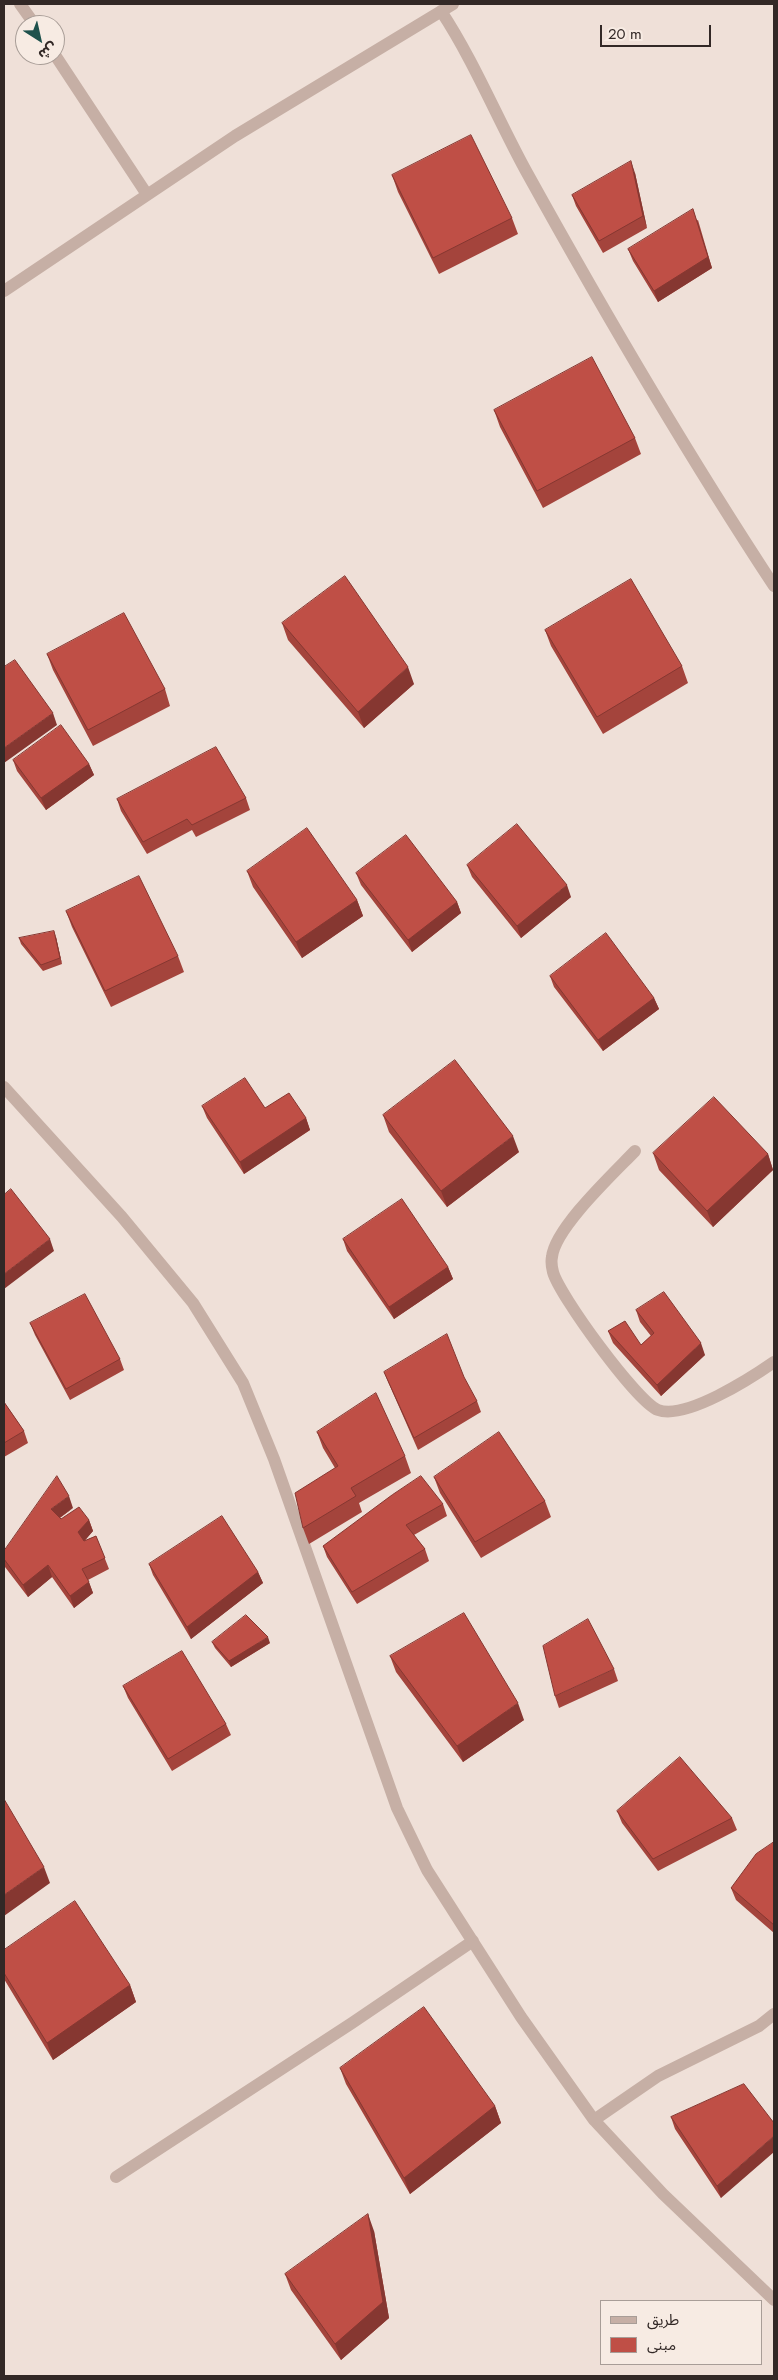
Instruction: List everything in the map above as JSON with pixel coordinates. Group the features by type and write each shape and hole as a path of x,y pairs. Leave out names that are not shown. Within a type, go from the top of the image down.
{"street":[{"path":"20,4 28,15"},
{"path":"4,291 235,136 453,4"},
{"path":"441,11 456,34 526,170 665,412 774,586"},
{"path":"62,65 146,194"},
{"path":"4,1087 122,1218 193,1303 243,1383 274,1459 397,1808 427,1870 521,2017 594,2120 663,2194 774,2300"},
{"path":"635,1151 560,1233 552,1256 553,1272 590,1334 642,1399 658,1410 680,1409 709,1400 748,1380 774,1362"},
{"path":"116,2177 352,2023 473,1940"},
{"path":"594,2120 658,2076 759,2026 774,2014"}],"building":[{"path":"471,135 512,218 433,258 392,175"},
{"path":"631,161 643,216 599,241 572,195"},
{"path":"693,209 708,257 654,291 628,249"},
{"path":"592,357 635,438 537,491 494,410"},
{"path":"345,576 408,667 358,712 282,623"},
{"path":"631,579 682,666 597,717 545,630"},
{"path":"124,613 165,689 88,730 47,654"},
{"path":"15,660 53,713 4,748 4,667"},
{"path":"61,725 89,764 41,798 13,760"},
{"path":"216,747 246,798 192,825 187,819 143,842 117,799"},
{"path":"517,824 567,885 517,926 467,865"},
{"path":"307,828 357,900 296,942 247,871"},
{"path":"406,835 457,902 408,940 356,873"},
{"path":"139,876 178,956 105,991 66,911"},
{"path":"54,931 60,958 41,965 19,938"},
{"path":"606,933 654,998 598,1040 550,976"},
{"path":"455,1060 513,1136 441,1191 383,1115"},
{"path":"245,1078 265,1108 289,1093 306,1118 240,1162 202,1106"},
{"path":"714,1097 768,1154 707,1211 653,1153"},
{"path":"11,1189 50,1239 4,1274 4,1195"},
{"path":"402,1199 448,1267 389,1307 343,1239"},
{"path":"664,1292 701,1343 657,1385 608,1331 625,1321 641,1345 654,1333 636,1310"},
{"path":"85,1294 120,1359 66,1389 30,1323"},
{"path":"447,1334 464,1377 477,1401 414,1438 384,1372"},
{"path":"376,1393 405,1456 351,1488 356,1496 303,1528 295,1493 338,1466 317,1432"},
{"path":"4,1402 24,1431 4,1443"},
{"path":"499,1432 545,1501 475,1542 434,1477"},
{"path":"57,1476 69,1496 51,1509 61,1519 79,1507 89,1520 78,1532 84,1541 96,1536 105,1558 82,1569 89,1582 70,1596 48,1565 23,1585 4,1559 4,1551"},
{"path":"421,1476 443,1504 406,1525 425,1549 352,1592 323,1546"},
{"path":"222,1516 258,1572 187,1627 149,1564"},
{"path":"464,1613 518,1703 457,1746 390,1656"},
{"path":"246,1615 268,1637 229,1661 212,1642"},
{"path":"588,1619 614,1669 555,1696 543,1646"},
{"path":"182,1651 226,1724 168,1759 123,1686"},
{"path":"680,1757 732,1818 653,1859 617,1811"},
{"path":"4,1799 44,1867 4,1895"},
{"path":"774,1842 774,1925 731,1888 756,1854"},
{"path":"75,1901 130,1985 47,2043 4,1973 4,1950"},
{"path":"424,2007 495,2106 404,2178 340,2068"},
{"path":"744,2084 774,2123 774,2136 717,2186 671,2117"},
{"path":"368,2214 383,2302 335,2344 285,2274"}]}
